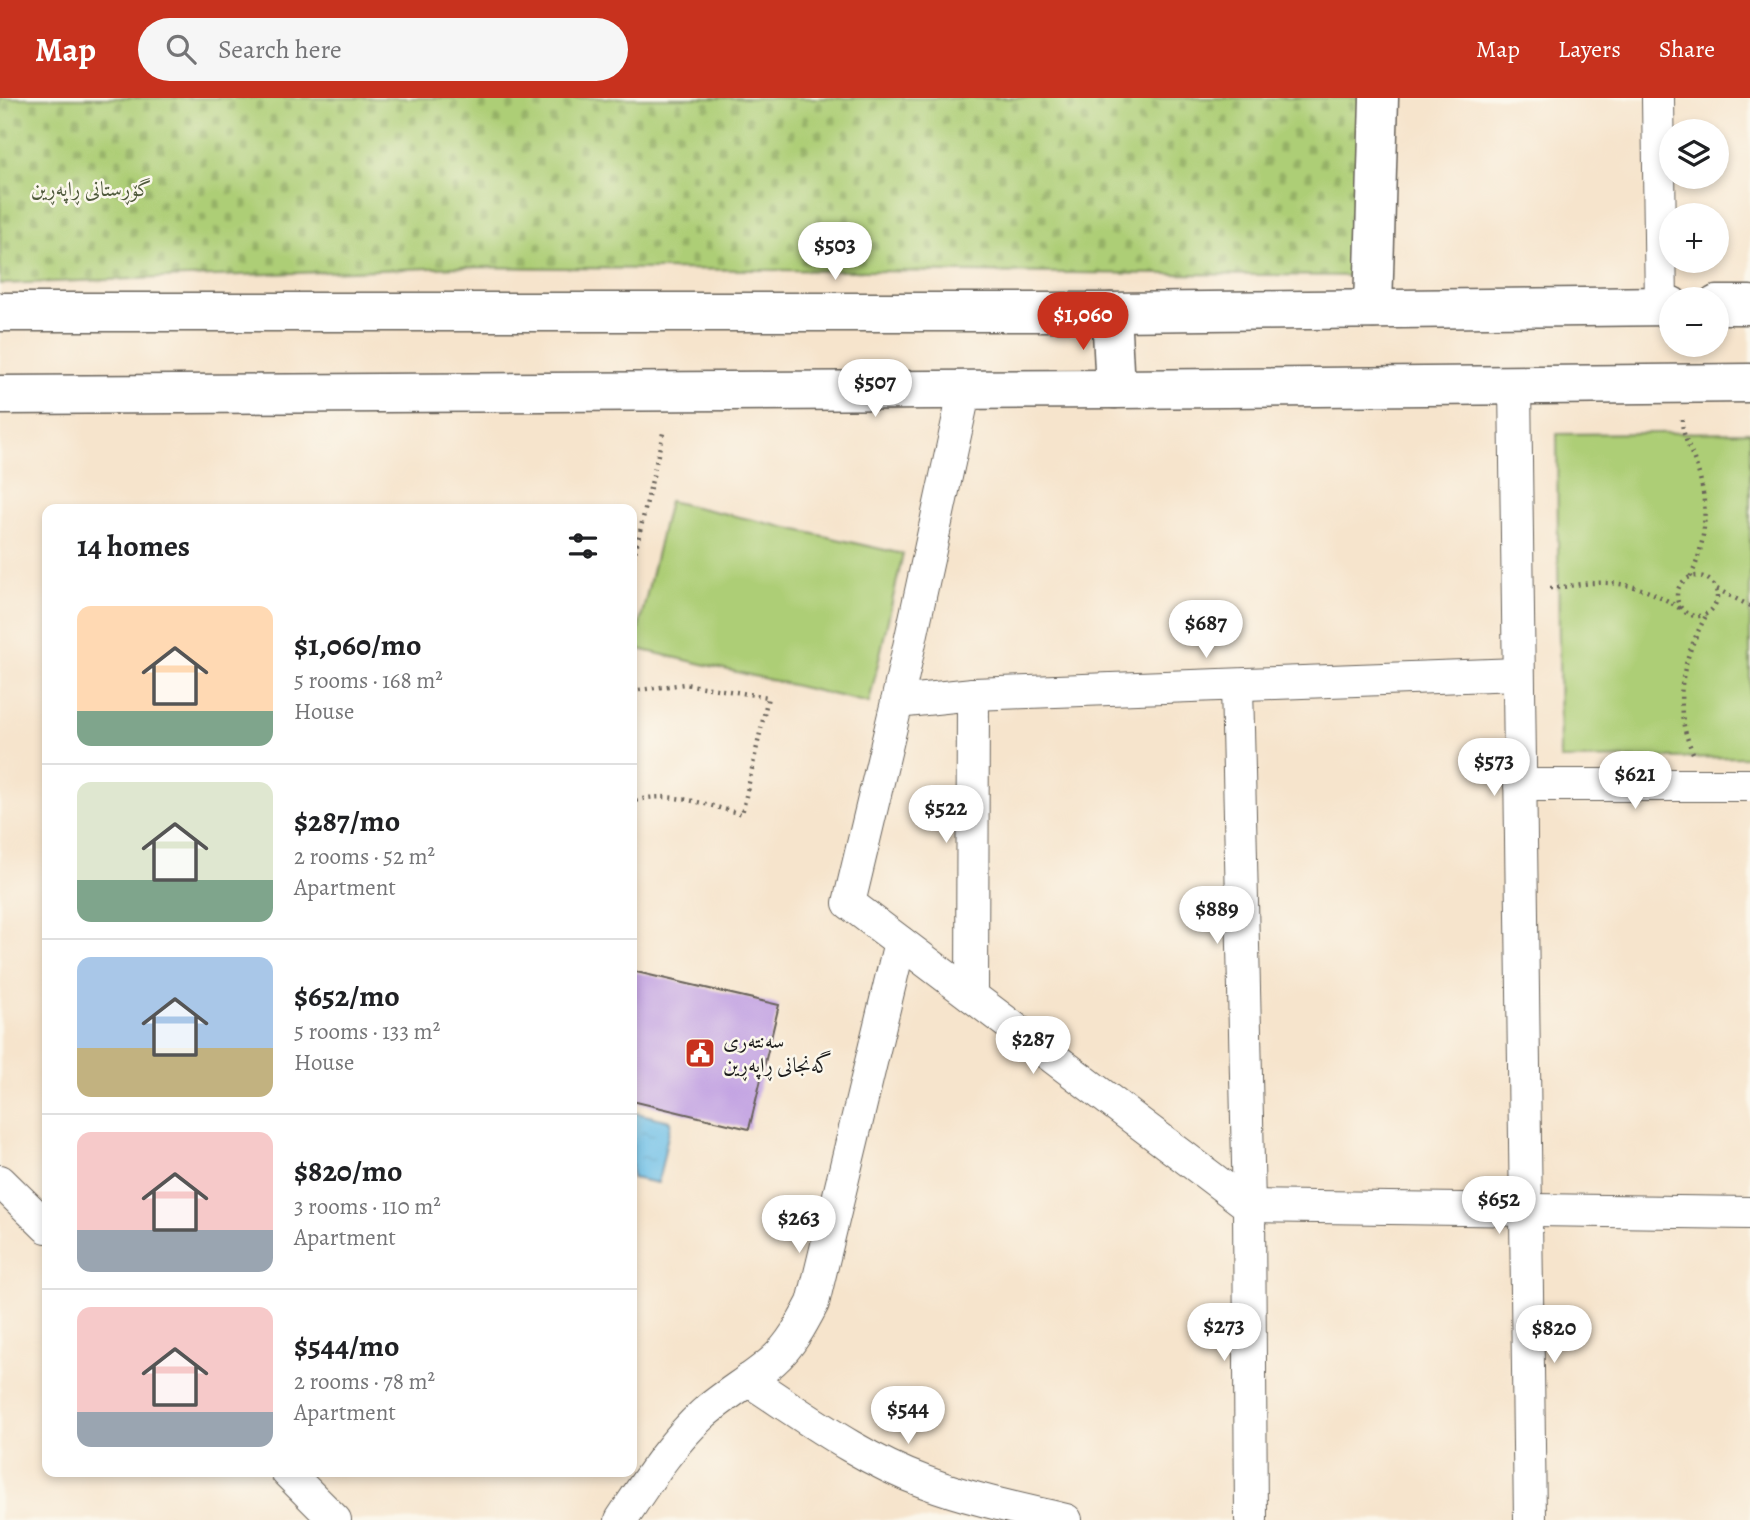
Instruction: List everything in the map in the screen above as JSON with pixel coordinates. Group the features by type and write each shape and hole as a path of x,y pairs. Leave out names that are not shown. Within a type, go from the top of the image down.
{"street":[{"path":"1373,309 1379,98"},
{"path":"1658,98 1665,287"},
{"path":"1729,305 1750,305"},
{"path":"0,312 1111,312 1659,306"},
{"path":"1111,312 1115,389"},
{"path":"0,395 1750,383"},
{"path":"1515,385 1530,1520"},
{"path":"965,389 897,702 849,903 1249,1206 1750,1213"},
{"path":"897,702 973,694 1518,674"},
{"path":"1237,685 1249,1206 1251,1520"},
{"path":"972,996 973,694"},
{"path":"1520,785 1750,785"},
{"path":"621,1520 666,1454 684,1433 725,1396 775,1359 797,1334 813,1303 900,942"},
{"path":"0,1181 42,1222"},
{"path":"748,1380 855,1449 886,1465 925,1482 1066,1520"},
{"path":"292,1477 335,1520"}],"path":[{"path":"1682,383 1682,433 1698,471 1704,497 1703,536 1690,578"},
{"path":"637,544 673,390"},
{"path":"1682,610 1677,600 1683,582 1701,576 1716,588 1750,606"},
{"path":"1517,590 1559,588 1585,583 1618,583 1653,592 1690,615 1697,617 1707,614"},
{"path":"1696,785 1695,758 1686,735 1679,697 1686,660 1707,614 1717,601 1716,588"},
{"path":"637,690 684,684 768,697 742,814 674,797 657,796 637,801"}],"green space":[{"name":"گۆڕستانی ڕاپەڕین","path":"0,98 1360,98 1362,276 459,267 0,284"},
{"path":"1750,432 1750,757 1560,759 1557,434"},
{"path":"669,501 903,554 869,703 637,649 637,635"}],"water":[{"path":"637,1113 671,1121 658,1183 637,1179"}],"building":[{"name":"سەنتەری گەنجانی ڕاپەڕین","path":"637,972 779,1005 749,1129 637,1102"}],"place":[{"name":"سەنتەری گەنجانی ڕاپەڕین","path":"700,1053"}]}
